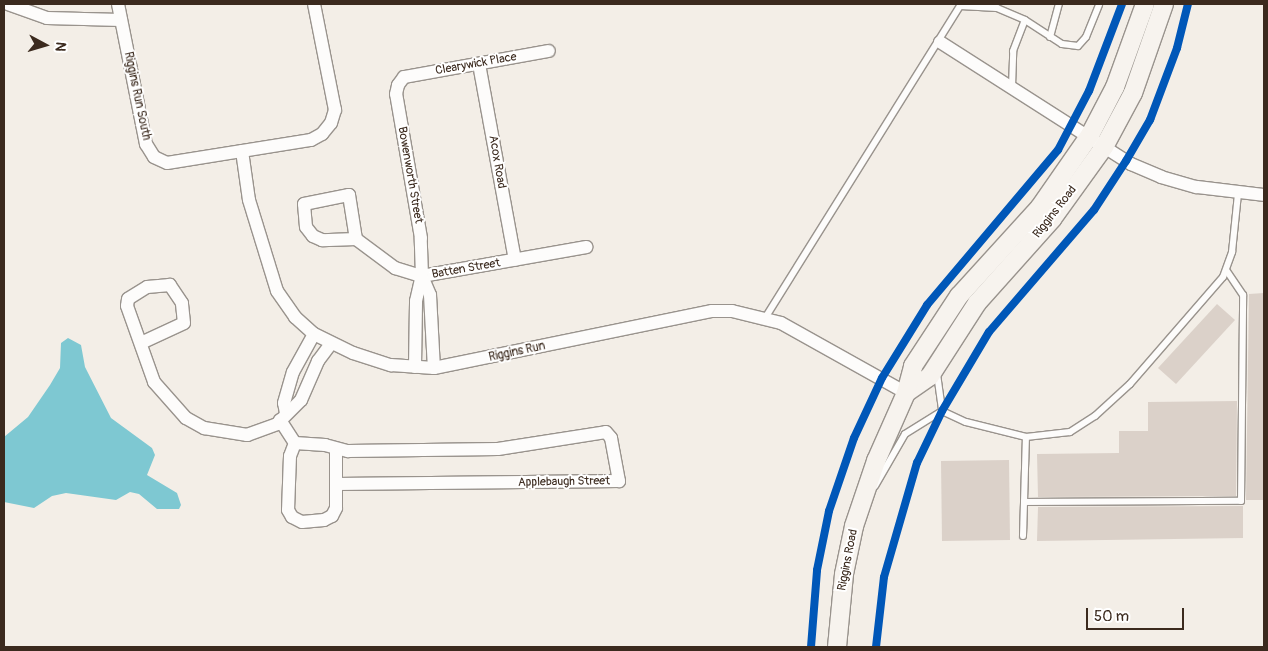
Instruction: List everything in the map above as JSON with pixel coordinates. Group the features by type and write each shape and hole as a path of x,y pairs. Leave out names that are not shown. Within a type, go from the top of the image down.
{"main road":[{"name":"Riggins Road","path":"837,647 844,574 854,526 876,460 906,393 912,366 959,296 1040,207 1089,137 1115,87 1145,4"},
{"name":"Riggins Road","path":"906,393 930,376 977,304 1052,219 1104,147 1132,93 1164,4"}],"street":[{"path":"8,4 46,18 121,20"},
{"name":"Riggins Run South","path":"118,4 146,144 154,157 167,163 311,140 331,123 335,110 314,4"},
{"path":"940,42 1131,164 1161,177 1238,194 1264,195"},
{"name":"Clearywick Place","path":"404,77 549,51"},
{"name":"Acox Road","path":"479,64 515,260"},
{"name":"Bowenworth Street","path":"404,77 396,94 421,238 422,276 416,301 415,367"},
{"name":"Riggins Run","path":"242,151 249,200 274,284 295,317 314,334 331,344 374,361 434,368 712,311 765,318 782,323 906,393"},
{"path":"349,195 356,239 322,240 313,236 306,228 304,204 349,195"},
{"name":"Batten Street","path":"356,239 395,268 422,276 586,247"},
{"name":"Bowenworth Street","path":"422,276 430,295 434,368"},
{"path":"141,343 184,323 182,303 170,285 147,287 128,299 127,306 154,382 166,399 186,418 204,428 247,435 263,432 301,400 311,378 331,344"},
{"path":"314,334 293,371 284,403 283,416 295,443 290,456 288,510 292,517 302,522 324,520 332,516 336,508 336,450"},
{"name":"Applebaugh Street","path":"295,443 325,445 336,450 498,449 606,432 611,438 619,481 336,484"}],"lane":[{"path":"1050,37 1059,4"},
{"path":"765,318 940,42 961,5 997,8 1025,20 1062,44 1078,46 1086,37 1098,4"},
{"path":"1012,87 1013,51 1025,20"},
{"path":"854,526 905,434 925,418 942,411 966,422 1026,437 1070,432 1095,416 1130,384 1169,341 1226,270 1237,220 1238,194"},
{"path":"1024,502 1241,501 1243,295 1226,270"},
{"path":"939,362 938,394 942,411"},
{"path":"293,371 311,378"},
{"path":"1023,536 1026,437"}],"water":[{"path":"68,338 81,345 85,367 111,418 152,448 155,455 147,475 177,493 181,505 179,509 157,509 139,494 130,492 116,500 66,493 52,496 34,508 4,502 4,437 28,417 50,385 60,368 61,343"}],"building":[{"path":"1264,293 1264,500 1246,500 1249,294"},
{"path":"1217,304 1235,320 1176,384 1158,368"},
{"path":"1237,401 1236,496 1038,497 1037,454 1119,453 1119,431 1148,431 1148,402"},
{"path":"1009,460 1010,540 942,541 941,461"},
{"path":"1243,506 1243,538 1037,541 1038,507"}],"cycle path":[{"path":"811,647 817,570 829,511 854,438 882,378 927,305 1058,150 1089,91 1122,4"},
{"path":"876,647 884,577 917,463 942,411 989,332 1094,210 1126,161 1150,120 1177,48 1188,4"}]}
